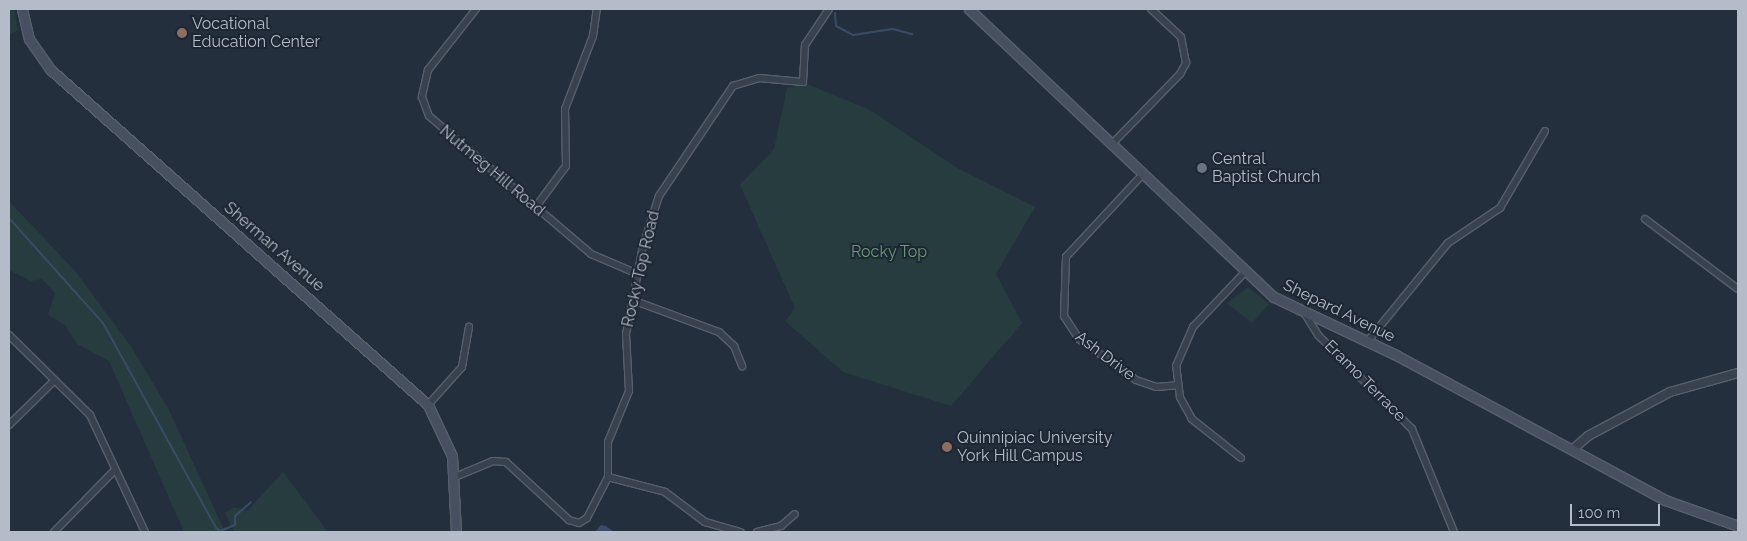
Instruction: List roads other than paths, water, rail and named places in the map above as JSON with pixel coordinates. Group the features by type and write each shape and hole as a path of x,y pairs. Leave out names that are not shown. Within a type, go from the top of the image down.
{"main road":[{"name":"Sherman Avenue","path":"22,9 32,44 56,75 428,405 445,434 455,477 456,532"},
{"name":"Shepard Avenue","path":"970,9 1244,273 1274,297 1305,314 1367,342 1683,509 1738,526"}],"street":[{"name":"Nutmeg Hill Road","path":"476,9 428,70 424,105 440,128 599,260 638,274"},
{"path":"535,208 566,166 565,109 593,36 598,9"},
{"name":"Rocky Top Road","path":"455,477 493,461 510,463 564,516 579,523 591,512 608,477 608,442 629,391 626,334 635,301 638,274 659,196 728,89 759,78 803,82 805,45 829,9"},
{"path":"1112,144 1180,74 1186,63 1181,37 1151,9"},
{"path":"1367,342 1448,243 1500,208 1546,131"},
{"name":"Ash Drive","path":"1143,174 1066,257 1064,316 1072,333 1136,380 1156,387 1177,385"},
{"path":"1645,219 1738,289"},
{"path":"1241,458 1192,419 1177,385 1176,366 1184,339 1244,273"},
{"path":"635,301 719,332 734,346 742,366"},
{"name":"Eramo Terrace","path":"1305,314 1318,335 1412,429 1454,532"},
{"path":"428,405 462,367 469,328"},
{"path":"9,335 90,415 145,532"},
{"path":"1572,450 1670,392 1738,373"},
{"path":"9,425 55,380"},
{"path":"54,532 115,470"},
{"path":"608,477 665,492 710,525 741,532"},
{"path":"757,532 781,526 795,514"}],"water":[{"path":"601,525 606,526 614,532 595,532"}],"waterway":[{"path":"835,13 836,26 853,35 893,29 912,34"},
{"path":"9,218 103,323 216,528 220,531 235,525 235,516 251,502"}],"place":[{"name":"Vocational Education Center","path":"182,33"},
{"name":"Central Baptist Church","path":"1202,168"},
{"name":"Quinnipiac University York Hill Campus","path":"947,447"}],"park label":[{"name":"Rocky Top","path":"889,252"}]}
